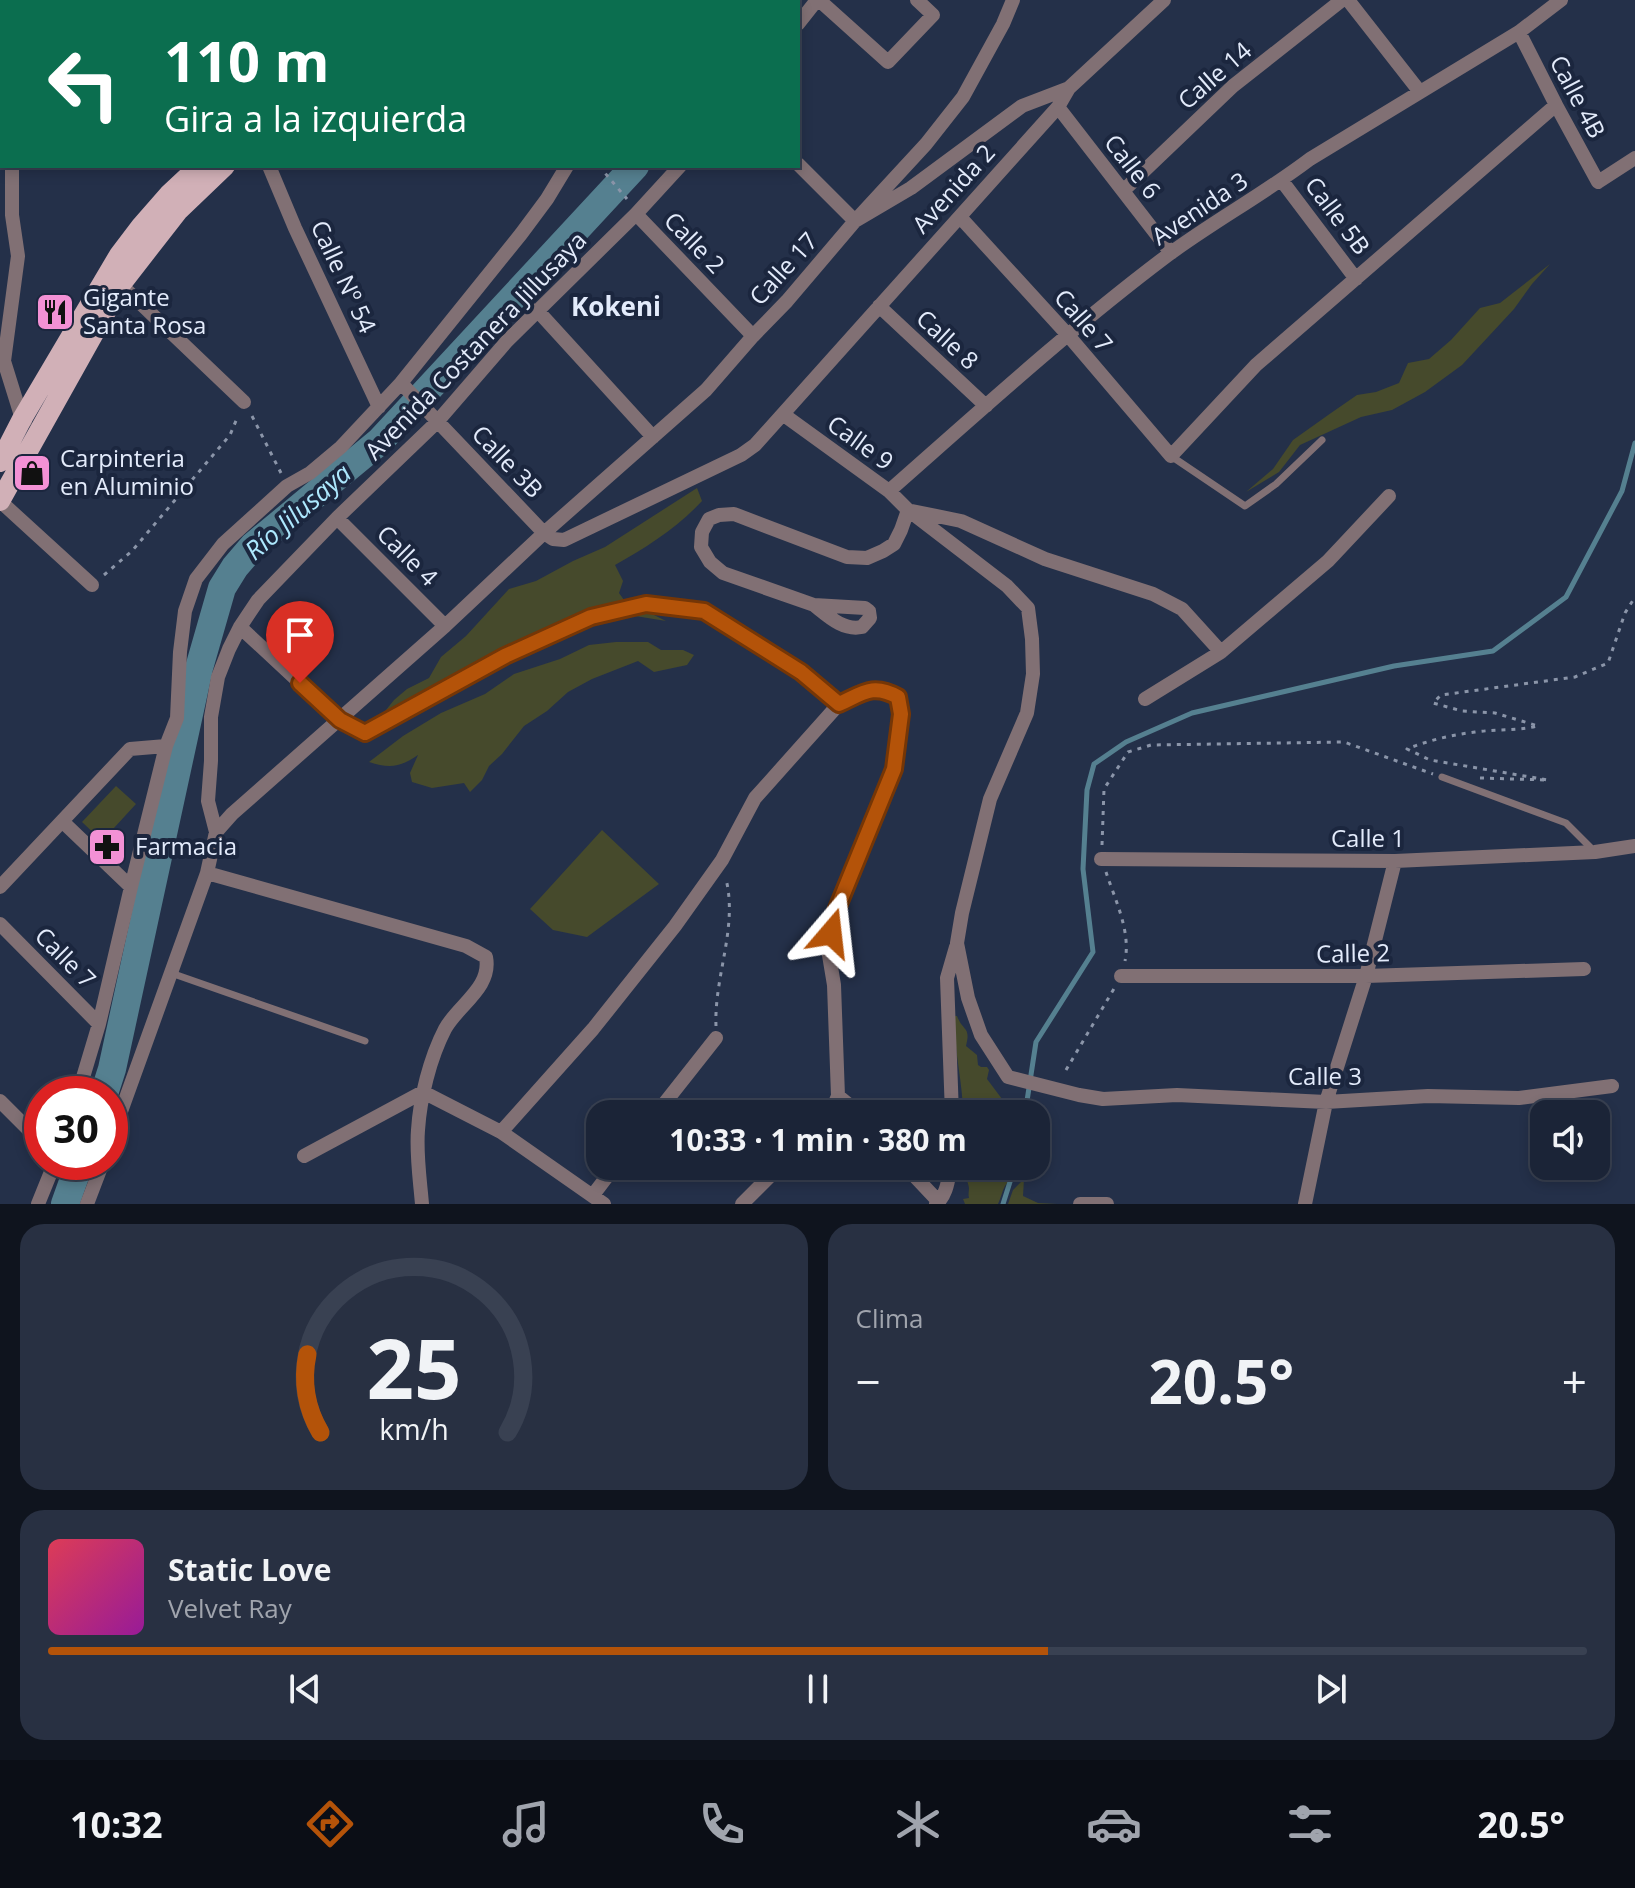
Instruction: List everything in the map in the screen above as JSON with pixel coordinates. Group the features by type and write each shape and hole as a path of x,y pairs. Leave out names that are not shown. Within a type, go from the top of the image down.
{"main road":[{"path":"115,279 119,255 169,194 197,168"},
{"path":"0,501 31,424 115,279 223,168"},
{"path":"0,462 31,424"}],"street":[{"path":"800,22 818,0 888,62 933,15 917,0"},
{"name":"Calle 17","path":"216,832 232,814 706,390 926,144 963,97 1013,0"},
{"name":"Avenida 2","path":"544,533 553,539 564,540 579,534 741,455 755,445 1058,107 1069,88 1164,0"},
{"path":"1345,0 1420,92"},
{"name":"Calle 14","path":"1123,191 1233,86 1345,0"},
{"name":"Avenida 3","path":"889,491 1067,334 1171,253 1282,181 1310,159 1519,32 1561,0"},
{"name":"Calle 4B","path":"1519,32 1598,182 1635,158"},
{"path":"800,166 855,221 911,188 1022,106 1069,88"},
{"path":"1171,456 1256,365 1556,105"},
{"name":"Calle 6","path":"1058,107 1171,253"},
{"path":"12,168 12,215 18,256 4,361 31,424"},
{"name":"Calle Nº 54","path":"270,168 379,407"},
{"path":"83,1076 99,1024 166,746 177,718 185,611 196,579 223,544 287,486 310,473 341,447 379,407 406,388 547,199 566,168"},
{"name":"Avenida Costanera Jillusaya","path":"216,832 208,801 211,717 218,677 240,627 258,600 433,416 678,168"},
{"name":"Calle 5B","path":"1282,181 1356,279"},
{"name":"Calle 2","path":"636,214 753,336"},
{"name":"Calle 7","path":"960,217 1067,334 1171,456"},
{"path":"115,279 244,402"},
{"name":"Calle 8","path":"879,306 986,406"},
{"path":"537,310 653,437"},
{"name":"Calle 3B","path":"406,388 544,533"},
{"name":"Calle 9","path":"784,415 889,491 908,510 1007,586 1028,608 1033,674 1027,713 990,799 947,978 951,1100"},
{"path":"1145,699 1221,652 1328,561 1389,496"},
{"path":"0,501 92,585"},
{"path":"814,605 723,573 710,562 701,547 702,532 709,519 734,514 847,557 867,558 894,544 908,510 961,521 1045,559 1153,594 1182,609 1221,652"},
{"name":"Calle 4","path":"337,518 445,626"},
{"path":"240,627 340,720 365,733 505,656 591,617 646,604 704,611 801,672 839,704"},
{"path":"501,1132 593,1029 675,926 722,860 755,798 839,704 872,690 886,690 898,697 901,714 894,769 834,916 828,949 834,985 836,1100"},
{"path":"0,887 130,749 166,746"},
{"path":"63,822 131,887"},
{"path":"128,1092 207,873 216,832"},
{"name":"Calle 1","path":"1101,859 1395,861 1595,852 1635,846"},
{"path":"1305,1204 1326,1102 1366,976 1395,861"},
{"path":"207,873 466,946 486,957 488,968 483,981 446,1028 423,1092 418,1132 422,1204"},
{"name":"Calle 7","path":"0,924 99,1024"},
{"name":"Calle 3","path":"957,943 968,998 981,1035 1008,1077 1079,1095 1103,1099 1177,1095 1326,1102 1428,1096 1519,1098 1612,1086"},
{"name":"Calle 2","path":"1121,976 1366,976 1584,969"},
{"path":"667,1100 716,1038"},
{"path":"423,1092 501,1132 598,1200 608,1180"},
{"path":"304,1156 423,1092"},
{"path":"838,1096 843,1100"},
{"path":"0,1101 24,1125"},
{"path":"38,1204 48,1180"},
{"path":"87,1204 96,1180"},
{"path":"742,1204 766,1180"},
{"path":"917,1180 938,1203 948,1180"},
{"path":"1080,1204 1107,1204"}],"lane":[{"path":"1171,456 1245,506 1276,484 1322,440"},
{"path":"1442,777 1566,823 1595,852"},
{"path":"171,973 365,1041"}],"path":[{"path":"600,168 624,193"},
{"path":"244,402 287,486"},
{"path":"92,585 132,551 230,435 244,402"},
{"path":"1472,778 1548,780 1430,760 1407,749 1424,742 1477,732 1538,726 1495,713 1462,711 1433,703 1441,695 1575,677 1608,663 1625,613 1635,597"},
{"path":"1066,1070 1121,976 1128,947 1123,922 1101,859 1104,789 1128,752 1151,745 1344,742 1442,777"},
{"path":"716,1038 715,1010 731,918 722,860"}],"green space":[{"path":"1550,264 1514,309 1462,365 1425,392 1392,410 1361,417 1300,445 1279,472 1246,492 1273,469 1293,440 1357,395 1399,383 1408,363 1429,359 1480,308 1500,303"},
{"path":"697,488 702,501 692,511 661,536 615,565 623,581 619,593 624,600 666,621 623,614 607,622 539,642 374,725 394,700 429,678 441,657 466,636 509,589 536,581 605,547"},
{"path":"648,642 661,650 683,650 694,655 687,665 654,672 638,661 568,692 524,726 470,792 464,783 432,788 412,782 410,773 418,755 395,766 369,762 403,736 441,713 485,694 514,674 560,659 589,645"},
{"path":"116,786 136,804 102,841 82,822"},
{"path":"602,830 659,884 587,937 553,930 530,909"},
{"path":"957,1016 967,1032 966,1046 977,1055 978,1065 989,1070 987,1079 1002,1100 962,1100 955,1041"},
{"path":"967,1180 1010,1180 998,1204 965,1204 963,1199 969,1198"},
{"path":"1024,1180 1023,1196 1038,1203 1057,1204 1008,1204 1013,1190"}],"waterway":[{"name":"Río Jilusaya","path":"110,1076 199,668 222,588 253,546 380,441 633,168"},
{"path":"1027,1100 1036,1042 1093,952 1083,869 1087,790 1094,764 1126,742 1192,713 1394,666 1493,651 1566,597 1622,491 1635,443"},
{"name":"Río Jilusaya","path":"65,1204 74,1180"},
{"path":"1003,1204 1011,1180"}],"place":[{"name":"Gigante Santa Rosa","path":"55,312"},
{"name":"Carpinteria en Aluminio","path":"32,473"},
{"name":"Farmacia","path":"107,847"}],"district":[{"name":"Kokeni","path":"616,307"}],"route":[{"path":"300,683 340,720 365,733 505,656 591,617 646,604 704,611 801,672 839,704 872,690 886,690 898,697 901,714 894,769 834,916 831,933"}]}
